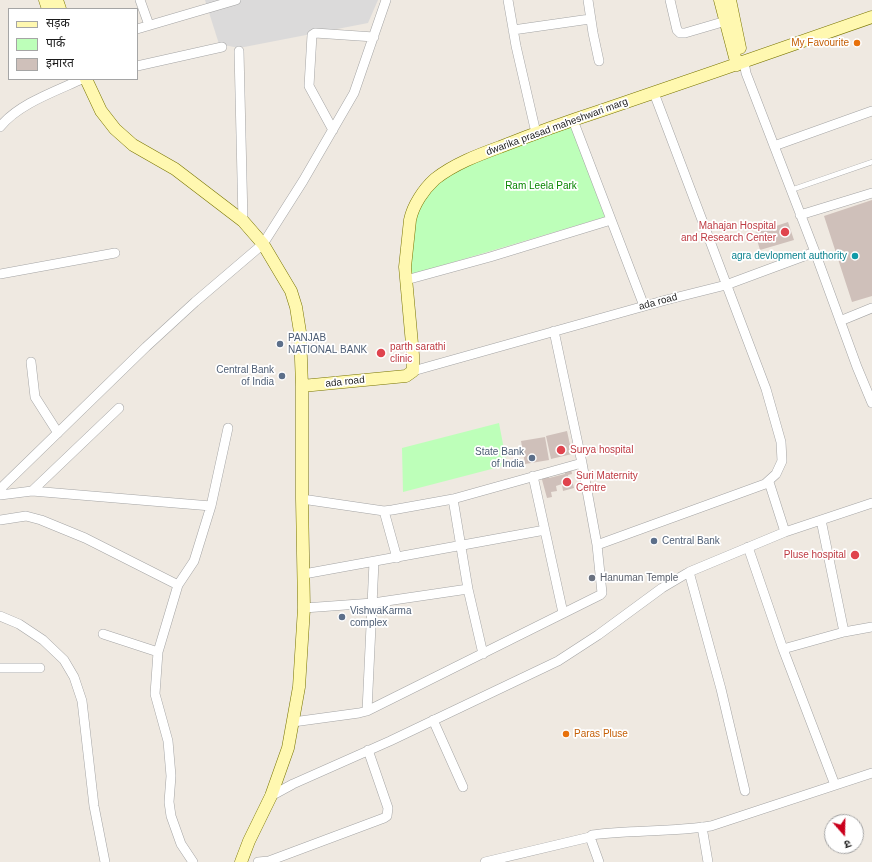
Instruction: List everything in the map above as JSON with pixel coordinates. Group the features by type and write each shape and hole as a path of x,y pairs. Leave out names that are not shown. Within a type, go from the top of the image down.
{"main road":[{"path":"720,0 740,64"},
{"path":"730,0 740,64"},
{"name":"dwarika prasad maheshwari marg","path":"413,371 413,355 405,267 411,213 435,179 469,160 536,133 740,64 872,17"},
{"path":"86,80 102,112 115,129 133,145 175,169 244,221 263,244 291,290 300,332 302,386 304,608 299,687 288,748 271,796 249,841 241,862"},
{"name":"ada road","path":"302,386 406,376 413,371"}],"street":[{"path":"140,0 149,25"},
{"path":"138,29 203,4 236,0"},
{"path":"0,489 146,347 195,302 263,244 303,181 354,93 386,0"},
{"path":"508,0 513,30 536,133"},
{"path":"588,0 590,19 599,60"},
{"path":"670,0 677,30 680,33 726,21"},
{"path":"513,30 590,19"},
{"path":"333,130 309,86 312,35 315,33 374,37"},
{"path":"138,66 222,47"},
{"path":"239,51 244,221"},
{"path":"740,64 746,73 840,321 870,393 872,403"},
{"path":"0,127 5,120 14,113 80,80"},
{"path":"596,545 769,482 776,474 782,461 781,442 766,389 654,93"},
{"path":"774,146 872,111"},
{"path":"573,120 644,306"},
{"path":"800,215 872,193"},
{"path":"406,280 490,257 611,220"},
{"name":"ada road","path":"413,371 644,306 726,285 815,252"},
{"path":"0,274 115,253"},
{"path":"840,321 872,308"},
{"path":"293,722 367,711 600,596 602,593 596,545 582,463 554,331"},
{"path":"31,362 35,397 58,433"},
{"path":"32,491 119,408"},
{"path":"193,862 181,844 170,816 169,802 171,776 168,742 155,694 158,652 178,585 194,561 211,506 228,428"},
{"path":"302,499 384,511 392,510 453,499 582,463"},
{"path":"533,476 563,613"},
{"path":"769,482 785,532"},
{"path":"0,495 32,491 211,506"},
{"path":"453,499 468,589 483,654"},
{"path":"271,796 293,784 558,661 593,638 662,588 689,572 785,532 872,503"},
{"path":"384,511 397,558"},
{"path":"0,520 26,516 35,518 86,538 178,585"},
{"path":"821,520 844,632"},
{"path":"304,574 545,530"},
{"path":"748,547 783,649 834,785"},
{"path":"367,711 374,562"},
{"path":"689,572 721,689 745,791"},
{"path":"304,608 373,603 468,589"},
{"path":"0,616 19,624 43,640 64,660 74,677 82,701 94,806 105,862"},
{"path":"783,649 844,632 872,627"},
{"path":"103,634 158,652"},
{"path":"0,668 40,668"},
{"path":"433,720 463,786"},
{"path":"258,862 269,861 387,816 388,808 368,750"},
{"path":"599,862 592,841 592,835 618,832 703,834 749,814 872,773"},
{"path":"703,834 708,862"},
{"path":"485,862 592,841"}],"lane":[{"path":"791,190 872,162"}],"shaded area":[{"path":"205,0 378,0 368,23 239,48 219,44"}],"green space":[{"name":"Ram Leela Park","path":"571,126 605,217 410,275 414,212 435,180 480,156"},
{"path":"499,423 507,465 403,492 402,448"}],"building":[{"name":"agra devlopment authority","path":"872,200 872,296 852,302 824,216"},
{"path":"788,222 794,240 760,250 755,233"},
{"path":"567,431 572,454 551,459 546,436"},
{"path":"545,437 549,460 525,464 521,441"},
{"path":"571,468 572,474 568,475 569,480 572,480 574,488 563,491 562,484 556,486 557,491 551,492 552,497 547,498 541,476 547,474 549,478 565,474 564,470"}],"place":[{"name":"My Favourite","path":"857,43"},
{"name":"Mahajan Hospital and Research Center","path":"785,232"},
{"name":"agra devlopment authority","path":"855,256"},
{"name":"PANJAB NATIONAL BANK","path":"280,344"},
{"name":"parth sarathi clinic","path":"381,353"},
{"name":"Central Bank of India","path":"282,376"},
{"name":"Surya hospital","path":"561,450"},
{"name":"State Bank of India","path":"532,458"},
{"name":"Suri Maternity Centre","path":"567,482"},
{"name":"Central Bank","path":"654,541"},
{"name":"Pluse hospital","path":"855,555"},
{"name":"Hanuman Temple","path":"592,578"},
{"name":"VishwaKarma complex","path":"342,617"},
{"name":"Paras Pluse","path":"566,734"}]}
